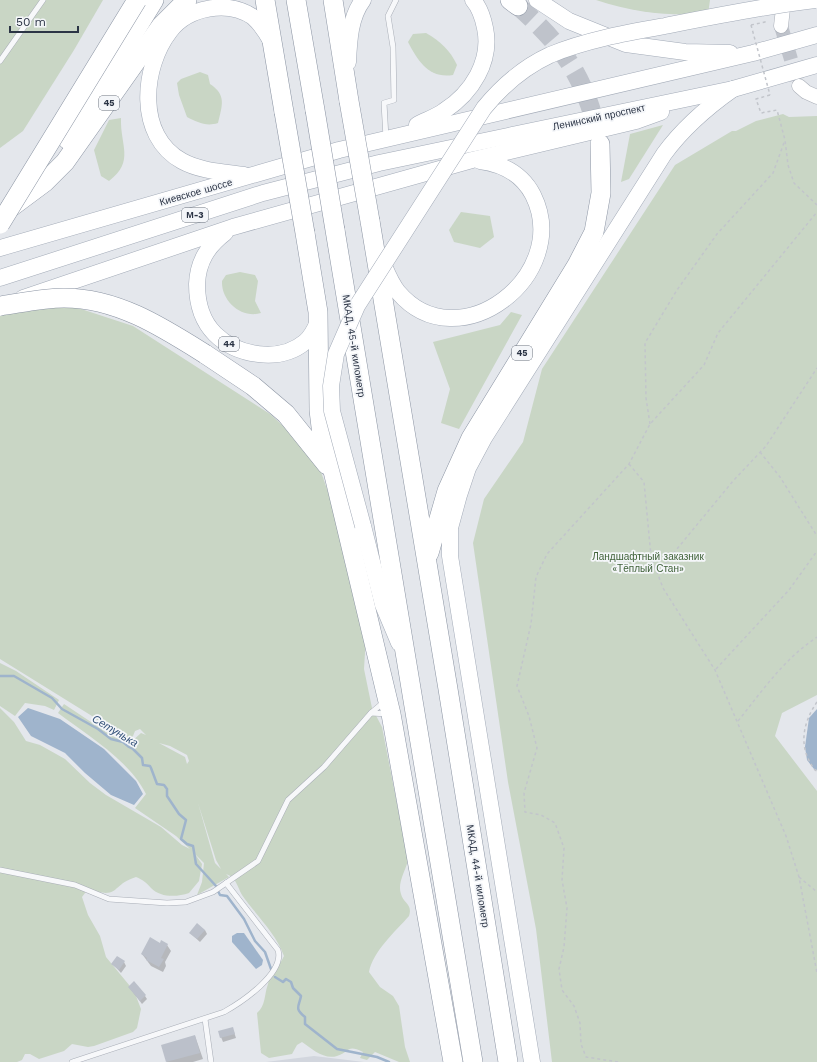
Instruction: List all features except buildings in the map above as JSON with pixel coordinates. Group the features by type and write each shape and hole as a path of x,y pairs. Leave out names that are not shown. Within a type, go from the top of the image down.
{"highway":[{"path":"0,224 137,0"},
{"path":"0,215 22,198 55,161 154,0"},
{"name":"45","path":"22,198 45,182 65,162 97,119 161,26 186,0"},
{"path":"265,0 318,312 319,410 322,435 333,471 390,706 452,1062"},
{"name":"МКАД, 45-й километр","path":"296,0 474,1062"},
{"path":"332,0 427,560"},
{"name":"45","path":"427,560 447,491 471,438 577,265 594,232 601,193 600,144"},
{"path":"0,306 64,298 94,301 134,313 160,326 253,386 286,414 333,471"},
{"name":"МКАД, 44-й километр","path":"427,560 508,1062"}],"main road":[{"path":"349,99 349,38 354,19 363,0"},
{"path":"389,138 444,111 472,86 481,70 486,55 487,35 483,17 473,0"},
{"path":"537,0 569,21 626,44 685,52 753,53"},
{"path":"408,664 383,606 332,411 331,386 336,354 357,306 484,108 500,90 522,71 549,56 576,46 614,36 767,5 815,0"},
{"path":"251,176 200,168 182,160 169,151 160,140 149,111 150,81 160,47 169,32 178,21 190,13 206,7 221,5 238,8 252,16 273,43"},
{"path":"389,138 753,53 817,34"},
{"name":"Ленинский проспект","path":"379,162 733,89 817,65"},
{"path":"532,1062 451,564 450,528 468,468 484,438 664,154 678,134 693,119 733,89"},
{"path":"0,306 40,291 233,227 472,160 636,121 685,103 697,96"},
{"name":"Киевское шоссе","path":"0,248 389,138"},
{"path":"370,222 388,276 397,291 408,302 435,316 452,319 472,316 495,305 507,297 530,271 538,256 542,239 542,222 538,205 529,188 515,172 496,163 472,160"},
{"name":"Киевское шоссе","path":"6,276 263,193 379,162"},
{"name":"44","path":"233,227 215,241 205,252 200,265 197,294 200,309 206,322 215,334 244,352 260,355 277,354 293,349 306,342 314,332 318,322"},
{"path":"0,284 6,276"}],"street":[{"path":"780,26 784,0"},
{"path":"799,86 806,92 817,97"}],"lane":[{"path":"0,61 43,0"},
{"path":"389,138 384,103 394,100 393,46 388,16 396,0"},
{"path":"0,870 75,885 109,899 167,903 186,902 213,892 258,861 288,800 324,767 371,713 390,706"},
{"path":"371,713 390,706"},
{"path":"72,1062 224,1012 240,1003 274,971 279,963 280,956 278,950 226,883"},
{"path":"205,1019 211,1062"}],"path":[{"path":"765,22 752,25 770,95 756,99 760,113 777,110 785,140 788,165 794,183 817,205"},
{"path":"650,424 646,398 645,343 677,290 717,234 773,173 785,140"},
{"path":"618,1062 586,1057 581,1044 580,1023 574,1006 562,990 559,969 564,947 567,908 562,880 564,848 555,823 541,815 525,812 524,793 537,748 529,716 516,686 531,624 536,577 547,554 629,464 650,424 704,365 718,333 817,212"},
{"path":"658,572 733,481 760,452 817,368"},
{"path":"760,452 780,477 817,536"},
{"path":"629,464 644,482 651,556 664,588 715,670 786,836 799,877 817,974"},
{"path":"715,670 789,590 817,550"},
{"path":"738,721 773,677 797,650 817,637"},
{"path":"817,702 808,715 804,736 804,752 808,761 817,771"},
{"path":"799,877 817,892"}],"shaded area":[{"path":"314,1056 364,1062 266,1062"}],"green space":[{"path":"0,0 103,0 74,50 23,131 0,148"},
{"path":"596,0 710,0 708,14 693,15 638,11"},
{"path":"426,33 436,39 448,50 457,65 453,75 445,76 431,71 420,62 416,56 408,42 413,34"},
{"path":"200,72 208,75 210,84 219,92 221,97 222,106 218,123 206,124 187,117 179,95 177,83 181,79"},
{"name":"Ландшафтный заказник «Тёплый Стан»","path":"783,114 789,117 817,116 817,695 782,713 775,736 817,791 817,1062 552,1062 536,929 508,782 473,543 484,499 523,442 542,369 675,165 732,131 736,131 756,121"},
{"path":"121,118 124,160 122,167 117,174 109,181 101,176 94,150 109,120"},
{"path":"663,125 629,179 621,182 630,134"},
{"path":"461,212 490,216 494,237 480,248 454,242 449,230"},
{"path":"240,272 255,275 258,281 255,301 261,313 254,314 240,311 234,307 225,295 222,281 226,275"},
{"path":"75,307 133,326 270,414 300,441 320,469 335,512 366,636 364,669 372,708 382,727 408,860 401,881 400,890 402,897 409,906 409,916 380,949 371,964 369,972 380,987 393,996 399,1006 405,1047 410,1062 399,1062 375,1052 367,1060 360,1058 363,1052 354,1049 332,1057 314,1051 302,1042 297,1045 292,1054 269,1058 261,1053 257,1013 262,1007 269,980 284,956 276,939 242,895 232,877 226,874 229,877 197,895 202,882 204,863 195,854 202,864 199,881 189,893 174,896 159,894 144,881 136,877 128,880 111,892 98,892 88,889 82,897 88,915 100,936 106,957 134,991 141,1009 137,1028 133,1032 94,1046 88,1047 72,1044 64,1051 39,1059 30,1054 25,1054 22,1060 17,1062 0,1062 0,708 14,722 26,741 40,745 65,759 90,783 106,795 161,827 182,845 190,849 176,836 135,808 146,794 139,782 129,770 94,739 58,713 64,704 112,736 130,743 141,733 146,735 140,729 135,731 133,736 128,739 118,736 92,716 0,659 0,316 19,309","holes":["159,743 170,746 187,755 189,761 187,764 185,757","198,803 216,860 221,869 215,863"]},
{"path":"511,312 522,315 459,429 441,423 450,389 433,342 500,325"},
{"path":"0,663 16,671 59,700 54,710 45,706 25,703 15,716 0,706"}],"water":[{"path":"28,708 60,719 104,749 136,781 143,794 134,805 111,795 85,773 65,753 31,736 18,717"},
{"path":"817,709 817,770 814,769 807,760 805,747 809,718"},
{"path":"237,933 244,933 263,960 262,965 256,969 232,942 232,936"}],"waterway":[{"name":"Сетунька","path":"0,676 14,676 52,698 62,709 98,729 111,739 123,742 133,749 142,758 143,765 150,766 157,784 164,785 167,789 167,796 179,814 186,820 181,839 187,844 193,846 196,864 216,886"},
{"name":"Сетунька","path":"218,891 220,895 227,896 244,919 255,941 265,952 271,969"},
{"name":"Сетунька","path":"275,977 283,982 286,979 291,982 293,988 301,996 298,1009 305,1017 305,1024 337,1049 377,1057 389,1062"}],"tunnel":[{"path":"518,6 548,35 570,63 586,95 598,134"},
{"path":"781,26 799,86"}]}
